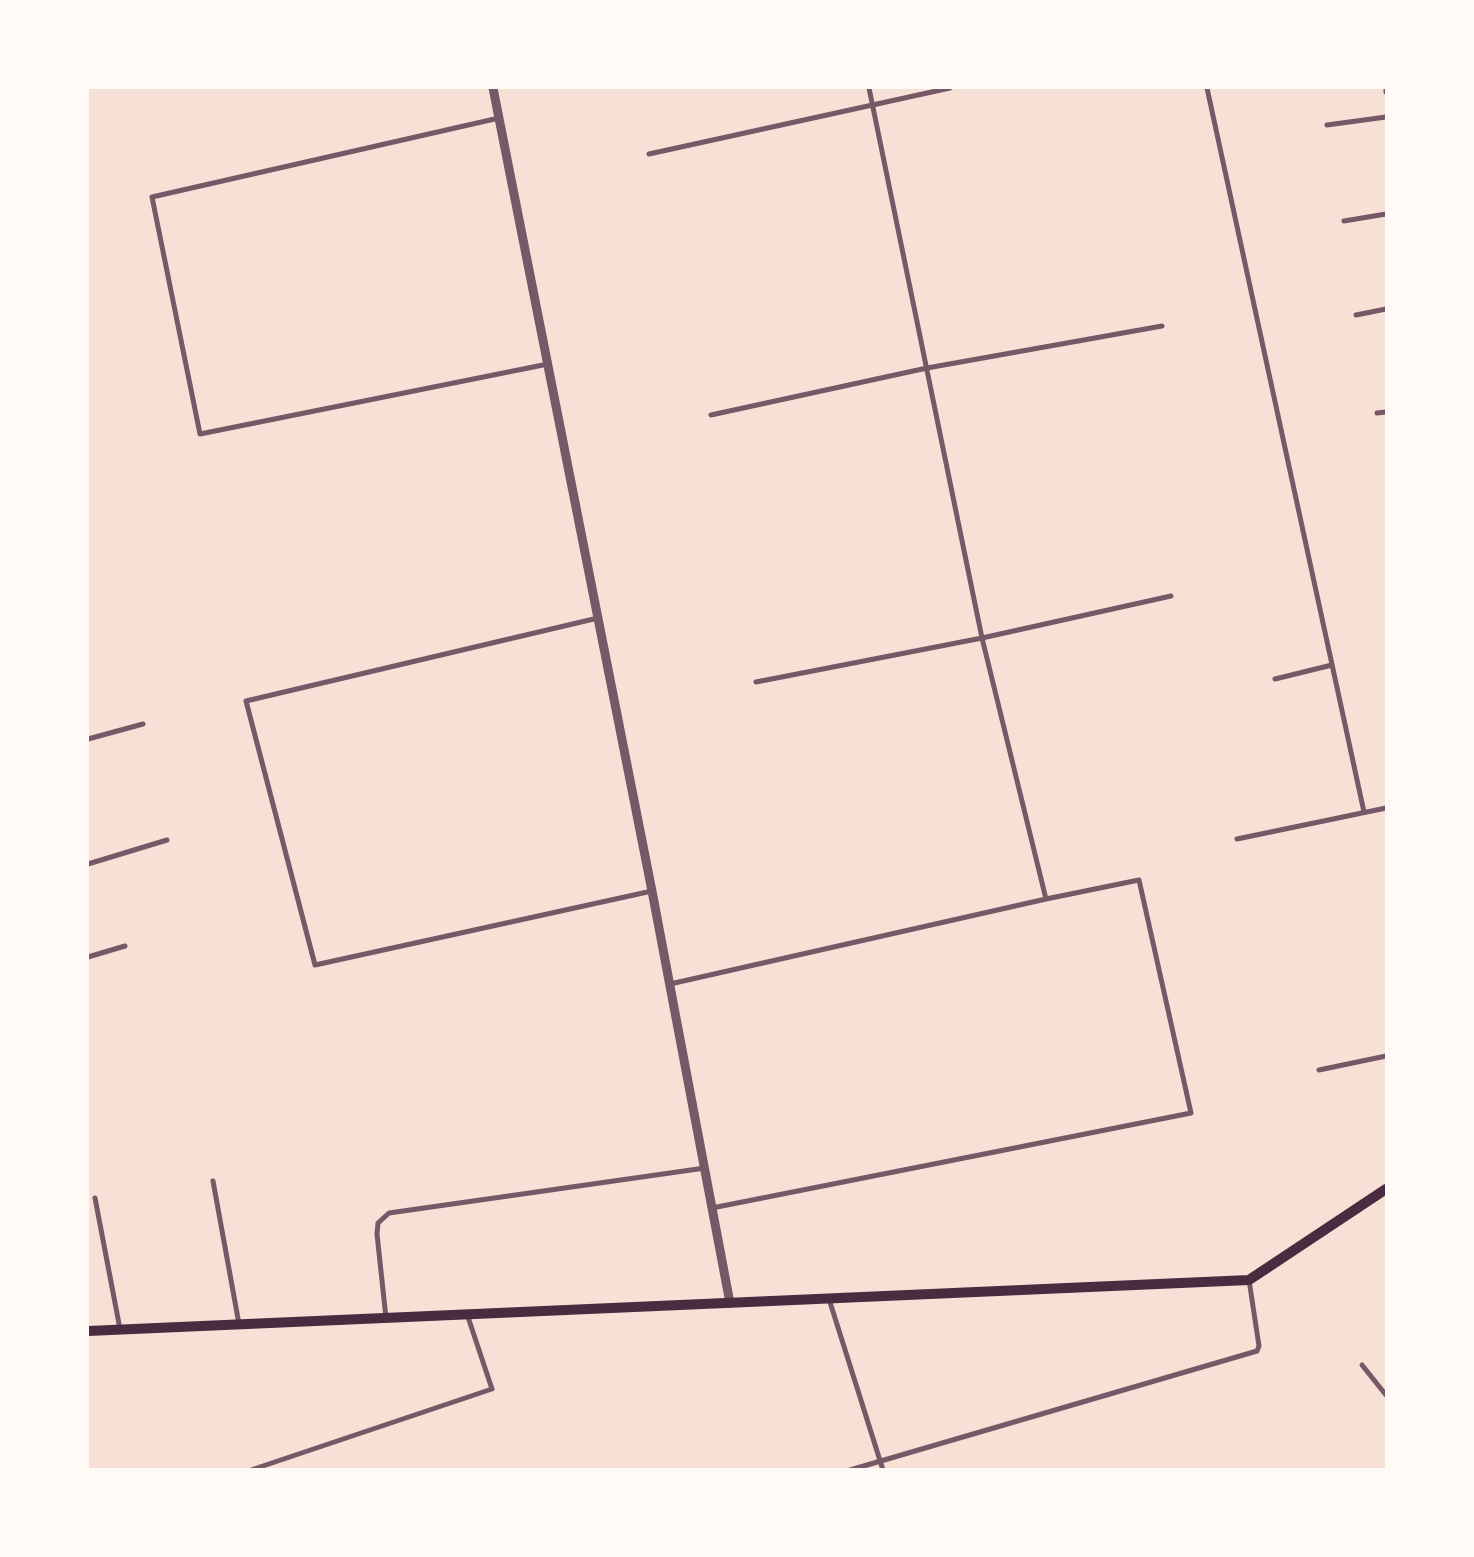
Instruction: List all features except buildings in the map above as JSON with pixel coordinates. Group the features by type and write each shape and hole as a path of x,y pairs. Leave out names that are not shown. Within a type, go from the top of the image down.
{"main road":[{"path":"88,1331 1249,1280 1386,1189"}],"street":[{"path":"493,88 652,891 730,1303"},
{"path":"869,88 982,638 1046,899"},
{"path":"649,154 950,88"},
{"path":"1207,88 1364,812"},
{"path":"1327,125 1386,117"},
{"path":"499,118 152,197 200,434 548,364"},
{"path":"1344,221 1386,214"},
{"path":"1356,315 1386,310"},
{"path":"711,415 927,368 1162,326"},
{"path":"1377,414 1386,412"},
{"path":"756,682 982,638 1171,596"},
{"path":"598,618 246,701 314,966 652,891"},
{"path":"1275,679 1332,665"},
{"path":"88,739 143,724"},
{"path":"1237,839 1386,808"},
{"path":"88,864 167,840"},
{"path":"670,984 1046,899 1139,880 1191,1113 712,1208"},
{"path":"88,957 125,946"},
{"path":"1319,1070 1386,1056"},
{"path":"386,1318 377,1234 378,1223 389,1213 705,1168"},
{"path":"213,1181 239,1324"},
{"path":"95,1198 120,1329"},
{"path":"850,1470 1257,1351 1259,1346 1249,1280"},
{"path":"829,1299 883,1470"},
{"path":"250,1470 492,1389 468,1314"},
{"path":"1362,1365 1386,1394"}]}
